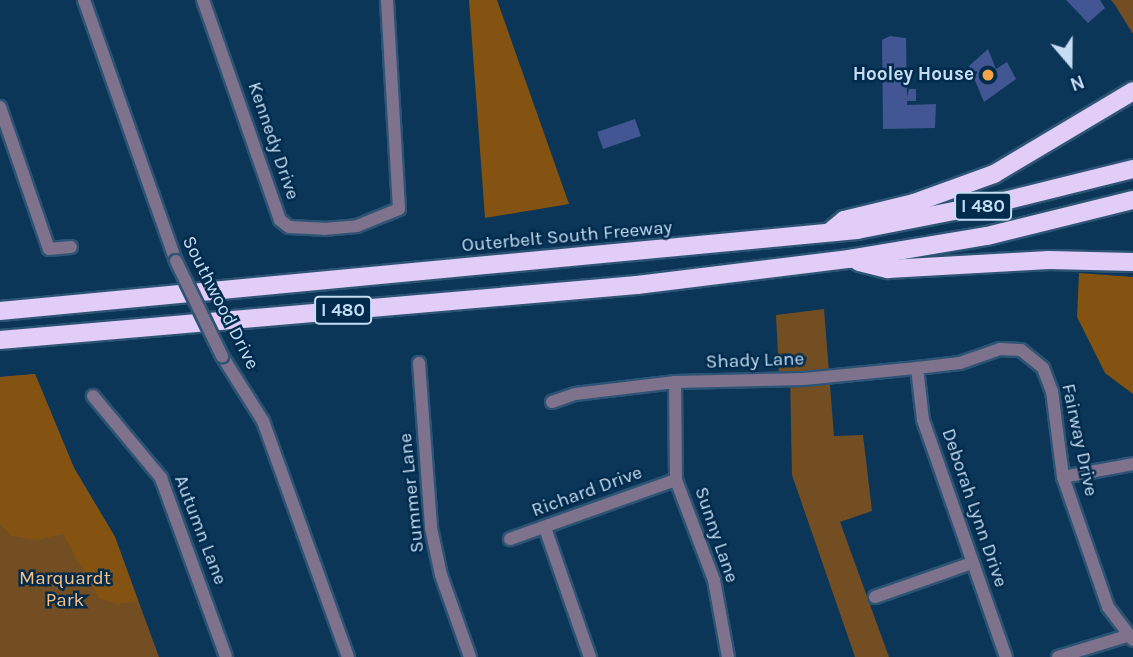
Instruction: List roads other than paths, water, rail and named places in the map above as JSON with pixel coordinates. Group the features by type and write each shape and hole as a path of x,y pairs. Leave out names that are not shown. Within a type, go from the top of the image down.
{"highway":[{"path":"830,233 844,220 927,199 994,174 1133,91"},
{"name":"Outerbelt South Freeway","path":"0,311 830,233 952,213 1133,169"},
{"name":"I 480","path":"0,340 638,285 849,259 987,236 1133,200"},
{"path":"849,259 888,269 1049,260 1132,262"}],"street":[{"name":"Southwood Drive","path":"84,0 176,261 222,356 263,421 348,657"},
{"name":"Kennedy Drive","path":"203,0 280,220 289,227 304,229 357,226 399,209 401,200 387,0"},
{"path":"0,107 49,249 71,247"},
{"name":"Fairway Drive","path":"960,363 1000,349 1021,351 1043,368 1052,391 1063,477 1108,607 1130,638"},
{"name":"Summer Lane","path":"419,363 431,528 441,575 470,657"},
{"name":"Shady Lane","path":"552,402 575,394 675,382 804,379 960,363"},
{"name":"Deborah Lynn Drive","path":"918,368 923,420 1006,657"},
{"name":"Sunny Lane","path":"675,382 676,480 714,580 728,657"},
{"name":"Autumn Lane","path":"93,396 161,478 226,657"},
{"path":"1063,477 1133,464"},
{"name":"Richard Drive","path":"510,539 676,480"},
{"path":"545,528 590,657"},
{"path":"875,597 972,563"},
{"path":"1058,657 1130,638"}],"place":[{"name":"Hooley House","path":"988,75"}],"park label":[{"name":"Marquardt Park","path":"65,590"}]}
